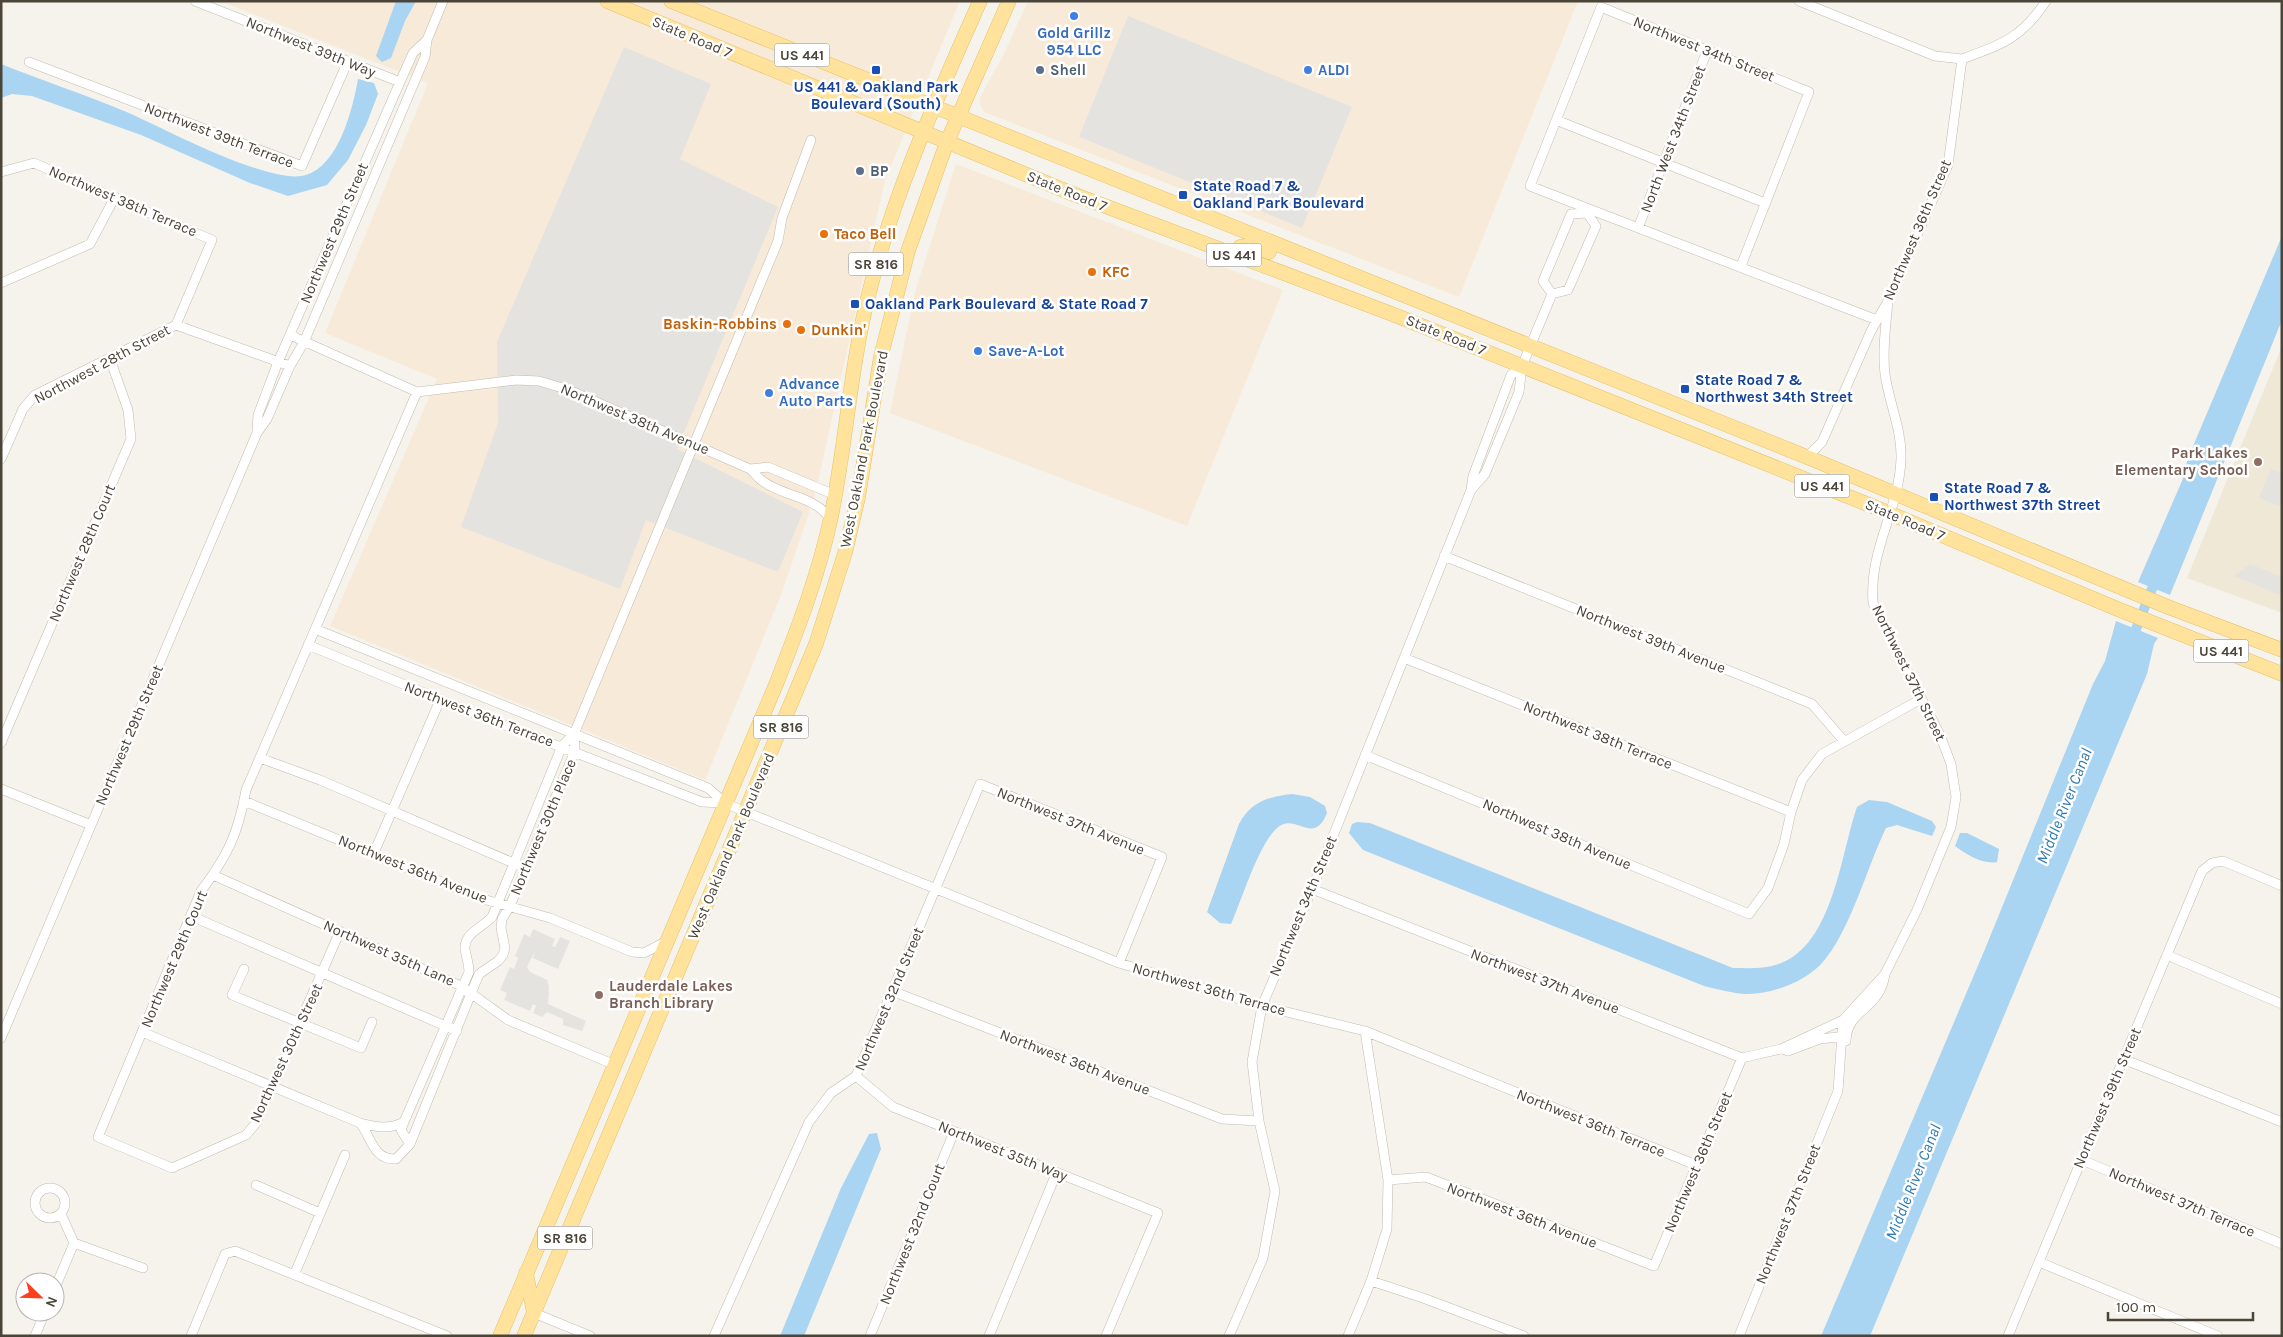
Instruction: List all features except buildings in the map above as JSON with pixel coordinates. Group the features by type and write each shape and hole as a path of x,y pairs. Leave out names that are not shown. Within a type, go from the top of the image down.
{"main road":[{"name":"State Road 7","path":"608,1 922,132 1234,255 1392,314 2282,674"},
{"name":"State Road 7","path":"671,1 932,108 1807,457 2168,607 2282,650"},
{"name":"West Oakland Park Boulevard","path":"500,1336 627,1038 792,641 815,577 830,518 854,366 868,297 889,221 922,132 980,1"},
{"name":"West Oakland Park Boulevard","path":"524,1336 816,644 838,579 858,498 881,356 916,226 947,142 1009,1"},
{"path":"1234,255 1240,247 1256,247 1325,274 1350,275"},
{"path":"835,495 850,528"},
{"path":"627,1038 636,1073"},
{"path":"615,1065 623,1072 627,1092"},
{"path":"526,1273 534,1312"}],"street":[{"name":"Northwest 39th Way","path":"195,1 400,82"},
{"name":"Northwest 29th Street","path":"1,1038 257,433 267,418 290,366 304,342 411,93 425,57 427,40 443,1"},
{"path":"1800,1 1935,56 1962,59 2005,43 2029,26 2046,1"},
{"name":"Northwest 34th Street","path":"1741,266 1809,92 1601,7 1530,186 1588,211 1741,266 1877,320"},
{"name":"Northwest 29th Street","path":"257,433 258,415 278,362 400,82 414,53 427,40"},
{"name":"North West 34th Street","path":"1638,228 1707,51"},
{"name":"Northwest 36th Street","path":"1807,457 1822,442 1877,320 1888,302 1948,165 1962,59"},
{"name":"Northwest 39th Terrace","path":"29,62 302,166 348,61"},
{"path":"1556,120 1766,203"},
{"path":"574,734 778,241 782,218 811,140"},
{"name":"Northwest 38th Terrace","path":"1,172 34,163 212,240"},
{"path":"1,283 90,244 115,197"},
{"path":"1588,211 1596,226 1568,290 1552,294 1543,281 1571,214 1588,211"},
{"name":"Northwest 28th Street","path":"1,459 23,409 35,395 176,326 212,240"},
{"name":"Northwest 34th Street","path":"1230,1336 1263,1258 1275,1190 1259,1121 1252,1062 1262,1006 1312,889 1471,490 1485,474 1519,392 1522,366 1552,294"},
{"name":"Northwest 37th Street","path":"1739,1336 1838,1091 1844,1083 1844,1035 1848,1020 1877,998 1883,988 1885,974 1917,910 1952,827 1956,797 1950,764 1940,735 1873,603 1872,584 1875,561 1896,494 1900,474 1901,448 1898,423 1885,373 1888,302"},
{"path":"176,326 290,366"},
{"path":"290,335 417,392 308,645"},
{"name":"Northwest 28th Court","path":"1,743 131,438 128,410 110,359"},
{"name":"Northwest 38th Avenue","path":"417,392 497,381 539,381 596,400 750,469 762,481 814,503 823,509 830,518"},
{"name":"Northwest 38th Avenue","path":"750,469 768,467 835,495"},
{"name":"Northwest 39th Avenue","path":"1444,556 1812,704 1844,741"},
{"name":"Northwest 36th Terrace","path":"315,629 708,788 725,803 746,812 1119,963 1262,1006 1365,1032 1696,1166"},
{"name":"Northwest 36th Terrace","path":"308,645 440,700 702,802 725,803"},
{"name":"Northwest 29th Court","path":"98,1137 201,891 223,862 240,822 246,790 308,645"},
{"name":"Northwest 38th Terrace","path":"1404,658 1791,812"},
{"path":"1791,812 1802,780 1822,754 1922,699"},
{"path":"373,855 440,700"},
{"name":"Northwest 30th Place","path":"404,1122 461,986 469,972 470,960 465,948 468,939 473,931 483,927 492,917 562,746 574,734"},
{"name":"Northwest 30th Place","path":"360,1123 369,1135 376,1152 389,1159 396,1159 410,1144 479,974 498,961 503,954 505,948 501,928 502,919 510,906 575,751 574,734"},
{"name":"Northwest 38th Avenue","path":"1365,755 1749,914 1768,888 1784,844 1791,812"},
{"path":"260,758 320,780 390,812 526,868"},
{"name":"Northwest 37th Avenue","path":"980,784 1162,857 1119,963"},
{"name":"Northwest 32nd Street","path":"714,1336 809,1122 831,1093 856,1076 980,784"},
{"path":"1,789 91,825"},
{"name":"Northwest 36th Avenue","path":"244,801 483,899 498,902 570,927 632,952 644,953 667,941"},
{"name":"Northwest 39th Street","path":"2008,1336 2202,871 2212,863 2223,861 2282,886"},
{"name":"Northwest 35th Lane","path":"213,875 461,986 508,1020 615,1065"},
{"name":"Northwest 37th Avenue","path":"1312,889 1742,1058"},
{"path":"191,916 457,1031"},
{"name":"Northwest 30th Street","path":"98,1137 172,1168 246,1135 256,1123 274,1087 340,931"},
{"path":"2167,955 2282,1004"},
{"path":"244,969 232,995 301,1024 361,1048 372,1022"},
{"name":"Northwest 36th Avenue","path":"892,991 1222,1120 1259,1121"},
{"path":"1742,1058 1781,1049 1848,1020"},
{"path":"142,1032 360,1123 380,1128 395,1127 404,1122"},
{"path":"1348,1336 1371,1282 1387,1229 1388,1180 1365,1032"},
{"path":"1781,1049 1788,1051 1820,1039 1844,1035"},
{"name":"Northwest 36th Street","path":"1654,1266 1742,1058"},
{"path":"2124,1059 2282,1122"},
{"name":"Northwest 35th Way","path":"856,1076 894,1107 1056,1174 1158,1212 1106,1336"},
{"path":"404,1122 401,1130 410,1144"},
{"name":"Northwest 32nd Court","path":"870,1336 954,1132"},
{"path":"295,1273 345,1155"},
{"name":"Northwest 37th Terrace","path":"2082,1160 2282,1244"},
{"path":"989,1336 1056,1174"},
{"name":"Northwest 36th Avenue","path":"1388,1180 1426,1177 1654,1266"},
{"path":"256,1185 320,1213"},
{"path":"61,1214 74,1243 143,1268"},
{"path":"62,1272 74,1243"},
{"path":"191,1336 225,1254 235,1251 295,1273 447,1336"},
{"path":"2039,1262 2218,1336"},
{"path":"1371,1282 1423,1298 1524,1336"},
{"path":"534,1312 590,1336"},
{"path":"35,1336 41,1322"}],"shaded area":[{"path":"220,1 960,1 885,180 815,495 781,595 705,780 330,626 437,379 325,333 428,83"},
{"path":"1028,1 1578,1 1459,297 984,112 980,105 980,97 1002,58"},
{"path":"1128,16 1352,107 1302,228 1079,137"},
{"path":"624,47 711,84 680,159 778,207 677,449 803,512 778,572 646,520 620,589 461,527 498,423 497,342"},
{"path":"956,164 1283,290 1187,526 890,413 915,292"},
{"name":"Park Lakes Elementary School","path":"2282,346 2282,613 2187,578"},
{"path":"2271,469 2282,473 2282,507 2259,498"},
{"path":"2250,564 2282,577 2282,596 2234,576"},
{"path":"533,929 555,939 552,946 555,947 560,937 570,941 558,969 533,958 535,951 527,967 530,972 547,980 549,987 548,1004 586,1021 582,1031 563,1025 563,1019 547,1012 542,1017 533,1013 536,1006 533,1004 530,1011 504,1000 507,993 500,990 510,967 514,969 518,958 515,956 524,934 530,937"}],"water":[{"path":"396,1 416,1 405,21 391,58 382,62 376,56"},
{"path":"1,64 113,106 218,154 269,172 290,176 306,175 318,169 336,148 348,119 358,79 374,83 378,94 366,125 348,160 327,185 288,196 250,183 141,135 32,96 12,94 1,98"},
{"path":"2282,236 2282,320 2170,595 2138,582 2182,481 2188,458"},
{"path":"2116,621 2158,638 2154,644 2147,674 1870,1336 1821,1336 1985,949 2093,684 2105,661"},
{"path":"1292,794 1310,797 1325,806 1327,813 1322,823 1316,828 1290,823 1283,824 1276,829 1269,837 1257,860 1231,924 1220,923 1207,912 1239,824 1249,810 1261,802"},
{"path":"1869,800 1887,802 1932,821 1936,827 1932,836 1897,825 1886,828 1850,917 1832,950 1822,963 1815,970 1797,981 1776,990 1755,994 1735,993 1704,986 1363,850 1349,833 1352,824 1357,822 1370,823 1733,968 1758,968 1772,966 1792,957 1809,942 1821,922 1831,899 1857,807"},
{"path":"1960,833 1967,833 1999,849 1997,862 1986,862 1969,855 1955,846"},
{"path":"877,1133 881,1149 804,1336 780,1336 841,1188 869,1134"}],"waterway":[{"name":"Middle River Canal","path":"2131,642 2157,576"}],"place":[{"name":"Gold Grillz 954 LLC","path":"1074,16"},
{"name":"US 441 & Oakland Park Boulevard (South)","path":"876,70"},
{"name":"Shell","path":"1040,70"},
{"name":"ALDI","path":"1308,70"},
{"name":"BP","path":"860,171"},
{"name":"State Road 7 & Oakland Park Boulevard","path":"1183,195"},
{"name":"Taco Bell","path":"824,234"},
{"name":"KFC","path":"1092,272"},
{"name":"Oakland Park Boulevard & State Road 7","path":"855,304"},
{"name":"Baskin-Robbins","path":"787,324"},
{"name":"Dunkin'","path":"801,330"},
{"name":"Save-A-Lot","path":"978,351"},
{"name":"State Road 7 & Northwest 34th Street","path":"1685,389"},
{"name":"Advance Auto Parts","path":"769,393"},
{"name":"Park Lakes Elementary School","path":"2258,462"},
{"name":"State Road 7 & Northwest 37th Street","path":"1934,497"},
{"name":"Lauderdale Lakes Branch Library","path":"599,995"}]}
